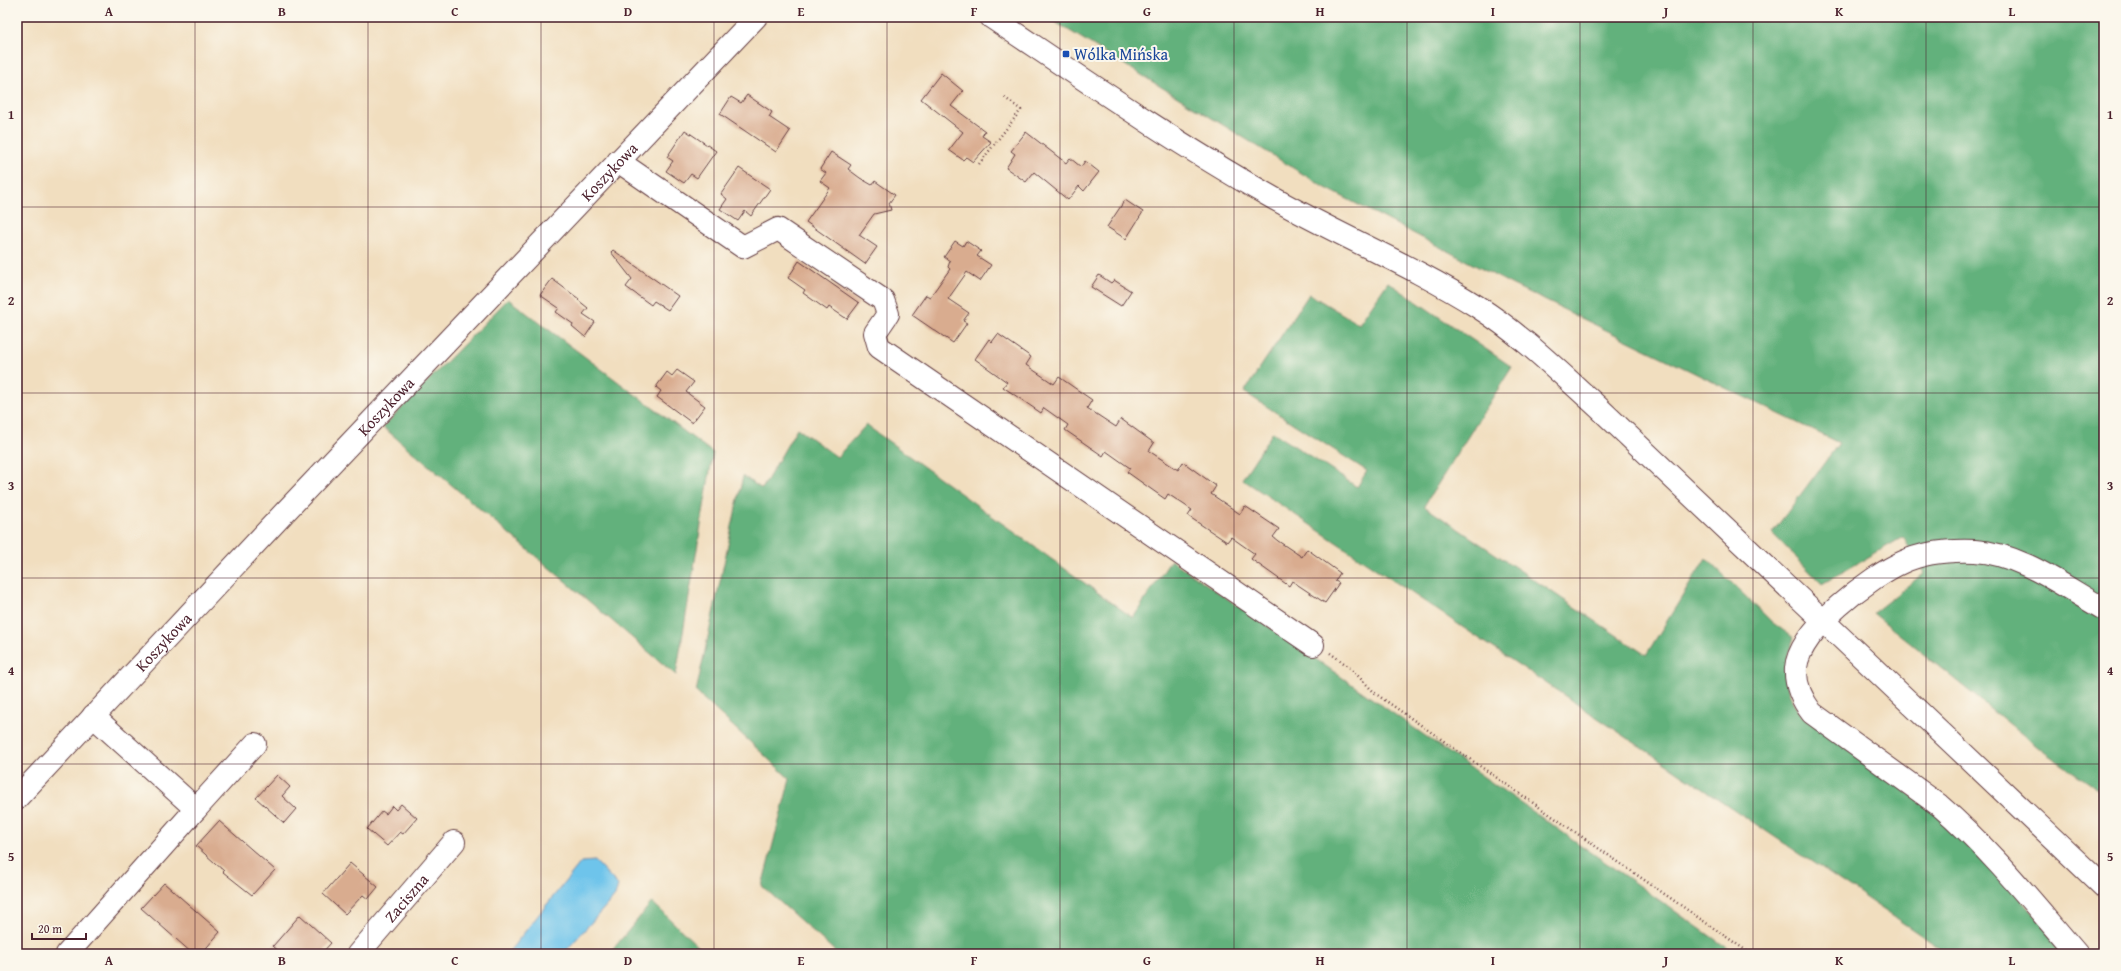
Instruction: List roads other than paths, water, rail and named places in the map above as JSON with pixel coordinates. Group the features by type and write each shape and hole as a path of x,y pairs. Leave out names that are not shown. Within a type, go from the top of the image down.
{"street":[{"name":"Koszykowa","path":"17,798 618,161 756,17"},
{"path":"991,17 1144,119 1227,172 1307,218 1419,273 1495,319 1521,339 1571,382 2104,887"},
{"path":"618,161 743,248 778,229 883,300 888,314 875,333 879,347 1313,645"},
{"path":"2077,954 1993,857 1958,822 1939,805 1812,713 1799,691 1796,667 1806,641 1852,593 1877,575 1904,561 1945,552 1976,551 2016,561 2104,609"},
{"path":"93,716 196,809"},
{"path":"67,954 255,744"},
{"name":"Zaciszna","path":"358,954 454,842"}],"water":[{"path":"595,861 618,885 615,896 563,954 507,954 581,862"}],"place":[{"name":"Wólka Mińska","path":"1066,54"}]}
